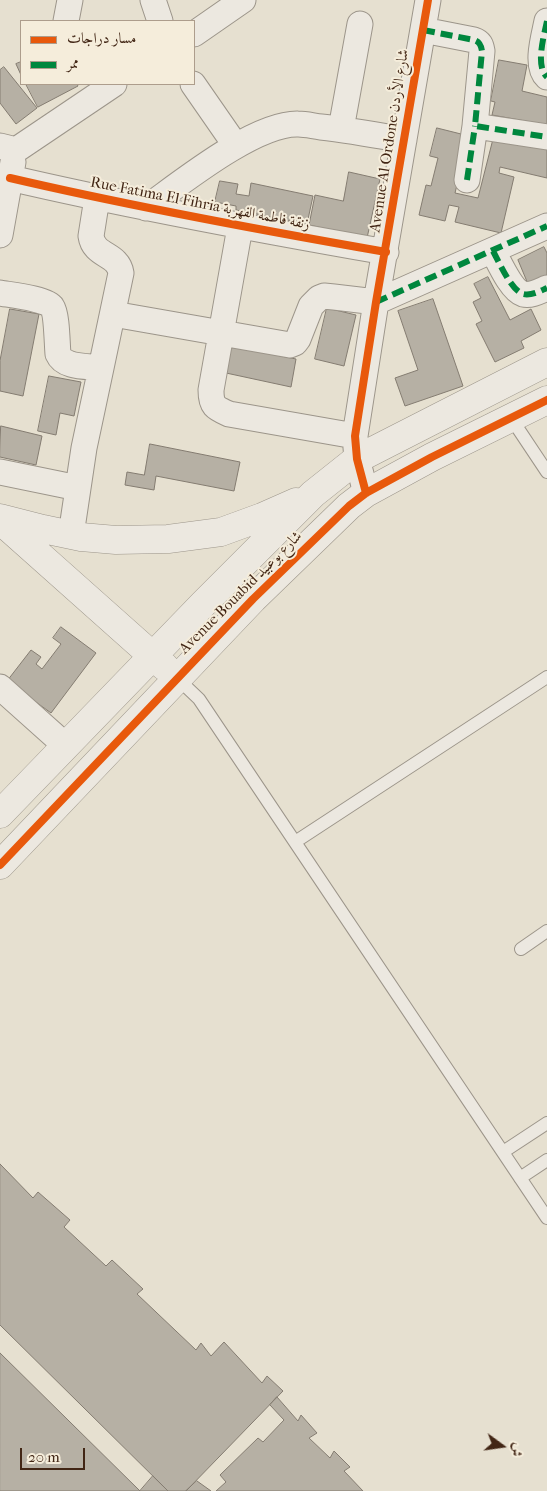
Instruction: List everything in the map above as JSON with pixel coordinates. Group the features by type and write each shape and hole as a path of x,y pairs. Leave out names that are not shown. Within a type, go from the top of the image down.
{"street":[{"path":"66,20 70,0"},
{"path":"153,0 160,20"},
{"path":"195,33 244,0"},
{"name":"Avenue Al Ordone شارع الأردن","path":"366,493 356,448 376,302 428,0"},
{"path":"547,21 540,61 541,69 547,77"},
{"path":"341,129 360,24"},
{"path":"422,30 474,40 479,42 481,46 475,126 467,180"},
{"path":"0,235 10,178 8,148 110,85"},
{"path":"194,85 236,146"},
{"path":"146,208 194,173 236,146 270,129 298,124 404,140"},
{"path":"475,126 547,137"},
{"name":"Rue Fatima El Fihria زنقة فاطمة الفهربة","path":"10,178 146,208 386,252"},
{"path":"71,535 84,448 121,272 118,264 99,251 92,242 91,236 97,198"},
{"path":"240,226 211,390 211,399 214,405 219,410 229,414 356,448"},
{"path":"113,314 220,333 290,344 295,343 311,306 319,298 324,296 376,302 547,226"},
{"path":"493,251 517,290 523,294 531,294 547,288"},
{"path":"0,293 49,304 53,308 55,316 58,354 60,358 72,365 101,368"},
{"name":"Avenue Bouabid شارع بوعبيد","path":"0,814 356,448 547,362"},
{"name":"Avenue Bouabid شارع بوعبيد","path":"0,865 253,599 322,531 366,493 432,457 547,400"},
{"path":"0,472 78,488"},
{"path":"0,519 71,535 116,540 168,539 222,532 262,518 313,494"},
{"path":"0,519 177,678"},
{"path":"0,687 66,746"}],"lane":[{"path":"512,418 547,472"},
{"path":"294,842 547,677"},
{"path":"177,678 199,699 547,1218"},
{"path":"521,949 547,931"},
{"path":"503,1152 547,1123"},
{"path":"520,1178 547,1160"}],"building":[{"path":"499,60 527,65 522,91 547,97 547,125 492,115 495,102 491,101"},
{"path":"20,62 20,73 16,64"},
{"path":"4,67 37,108 16,124 0,103 0,70"},
{"path":"27,85 78,85 78,86 38,107"},
{"path":"437,128 469,136 455,193 478,198 494,135 547,148 547,178 500,167 499,173 514,177 501,233 455,222 459,207 449,205 445,221 419,215 426,185 431,186 438,158 430,156"},
{"path":"349,172 380,179 367,238 309,225 315,195 343,201"},
{"path":"220,181 238,184 236,194 249,196 251,183 313,196 307,224 236,210 236,206 215,202"},
{"path":"544,247 547,253 547,275 528,284 518,260"},
{"path":"488,277 510,320 531,309 541,330 521,341 524,348 495,362 476,324 482,321 473,302 481,298 474,284"},
{"path":"433,299 463,386 405,406 395,378 418,370 398,311"},
{"path":"327,308 356,315 344,366 315,359"},
{"path":"10,309 39,314 23,396 0,391 0,361"},
{"path":"231,346 296,359 291,387 226,373"},
{"path":"49,376 81,382 74,416 60,413 56,435 38,431"},
{"path":"1,426 42,436 36,465 0,457"},
{"path":"150,444 240,462 234,491 156,476 154,490 125,485 127,472 144,475"},
{"path":"61,627 96,653 51,713 7,681 31,650 41,657 36,664 42,669 61,644 53,638"},
{"path":"0,1164 33,1198 38,1192 70,1220 64,1227 106,1266 112,1260 143,1289 137,1294 196,1350 201,1343 211,1356 224,1342 262,1383 267,1376 283,1391 186,1491 168,1491 0,1325"},
{"path":"0,1353 140,1491 0,1491"},
{"path":"277,1397 298,1421 301,1415 317,1433 309,1438 330,1458 334,1451 350,1467 344,1471 363,1491 216,1491 226,1482 220,1475 258,1438 263,1442 284,1420 270,1405"},
{"path":"153,1476 168,1491 140,1491"},
{"path":"197,1481 211,1491 186,1491"}],"marked path":[{"path":"547,21 541,58 543,72 547,77"},
{"path":"423,30 474,40 480,44 482,51 475,126 547,137"},
{"path":"467,180 475,126"},
{"path":"376,302 547,226"},
{"path":"493,251 514,287 523,294 535,293 547,288"}],"cycle path":[{"path":"366,493 357,459 355,436 428,0"},
{"path":"10,178 197,218 386,252"},
{"path":"0,865 253,599 349,506 366,493 432,457 547,400"}]}
